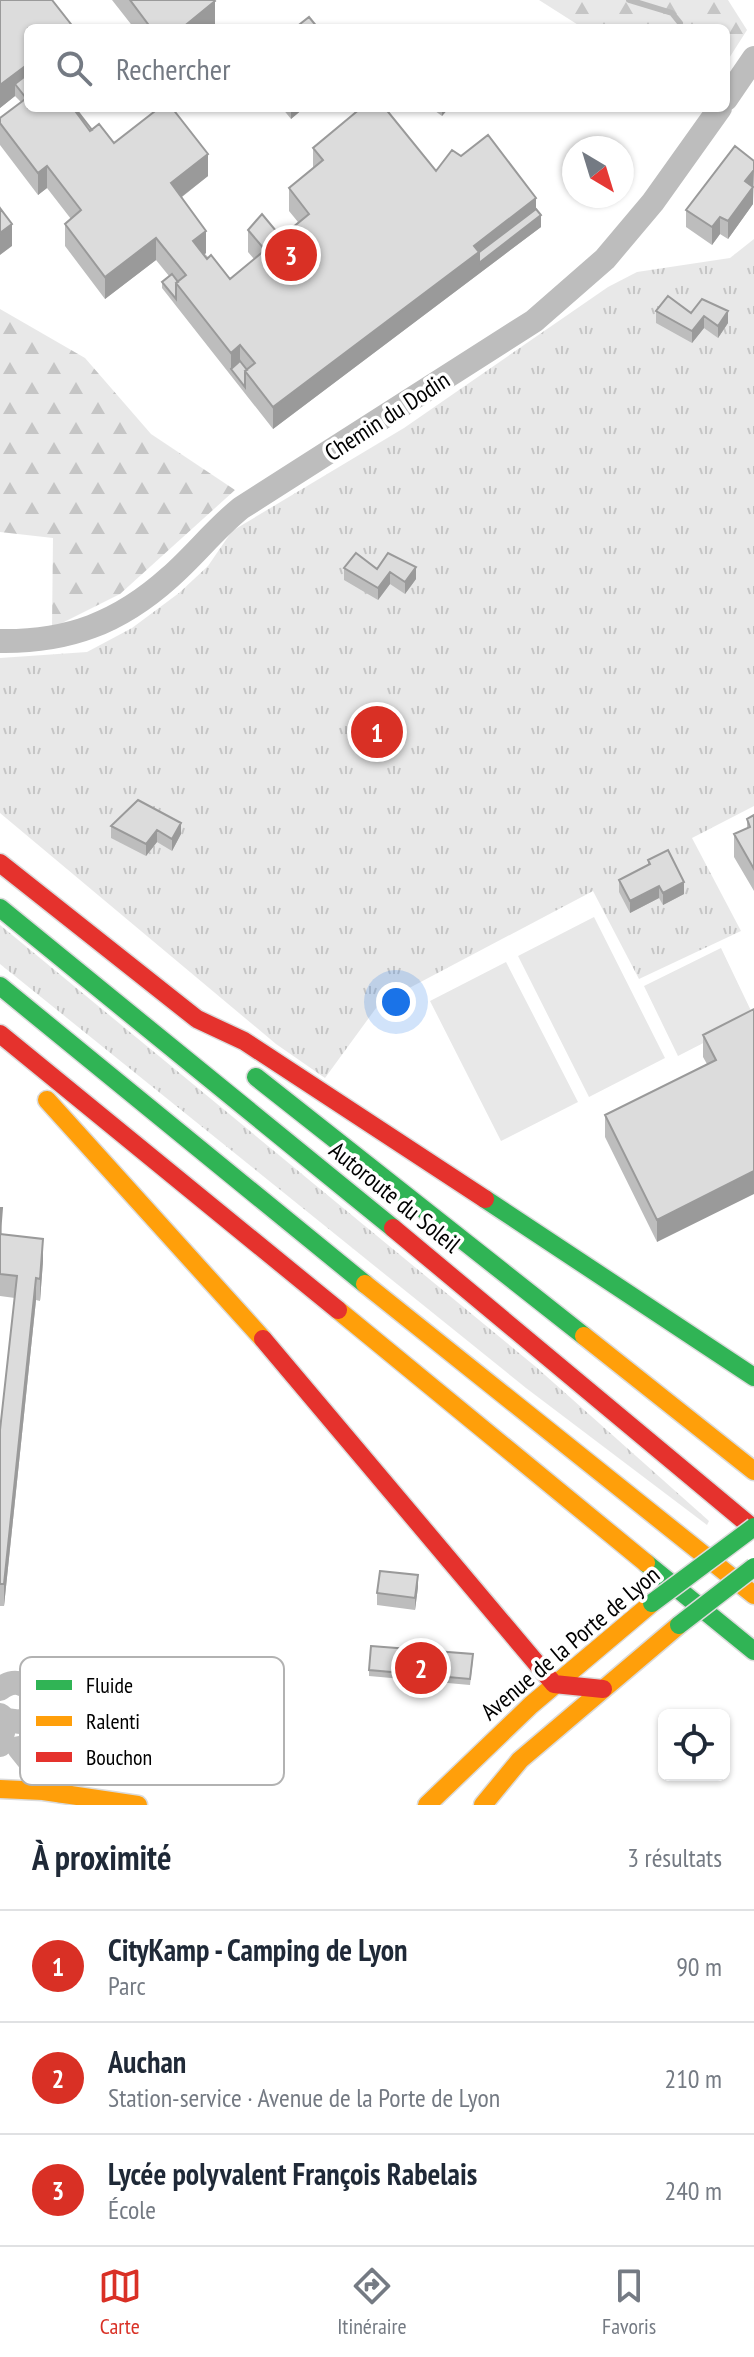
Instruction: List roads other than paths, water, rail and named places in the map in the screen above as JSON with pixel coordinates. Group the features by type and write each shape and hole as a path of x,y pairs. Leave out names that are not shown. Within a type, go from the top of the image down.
{"main road":[{"path":"0,863 197,1019 260,1081 754,1471"},
{"name":"Autoroute du Soleil","path":"0,908 526,1336 754,1528"},
{"path":"0,986 323,1251 754,1595"},
{"path":"197,1019 244,1041 754,1377"},
{"path":"0,1034 754,1651"},
{"path":"0,1050 146,1203 509,1624 554,1684 603,1689"},
{"name":"Avenue de la Porte de Lyon","path":"427,1805 450,1789 489,1743 554,1684 652,1603 754,1528"},
{"path":"483,1805 520,1760 679,1625 754,1567"},
{"path":"0,1789 138,1805"}],"street":[{"path":"730,93 754,58"},
{"name":"Chemin du Dodin","path":"0,641 75,634 116,617 170,577 213,530 241,508 534,321 605,259 653,202 717,112"},
{"path":"0,1689 16,1682 20,1684"},
{"path":"0,1789 10,1747 9,1719"},
{"path":"52,1785 72,1795"}],"waterway":[{"path":"629,0 672,13 680,23"}],"place":[{"name":"Lycée polyvalent François Rabelais","path":"291,255"},
{"name":"CityKamp - Camping de Lyon","path":"377,732"},
{"name":"Auchan","path":"421,1668"}]}
